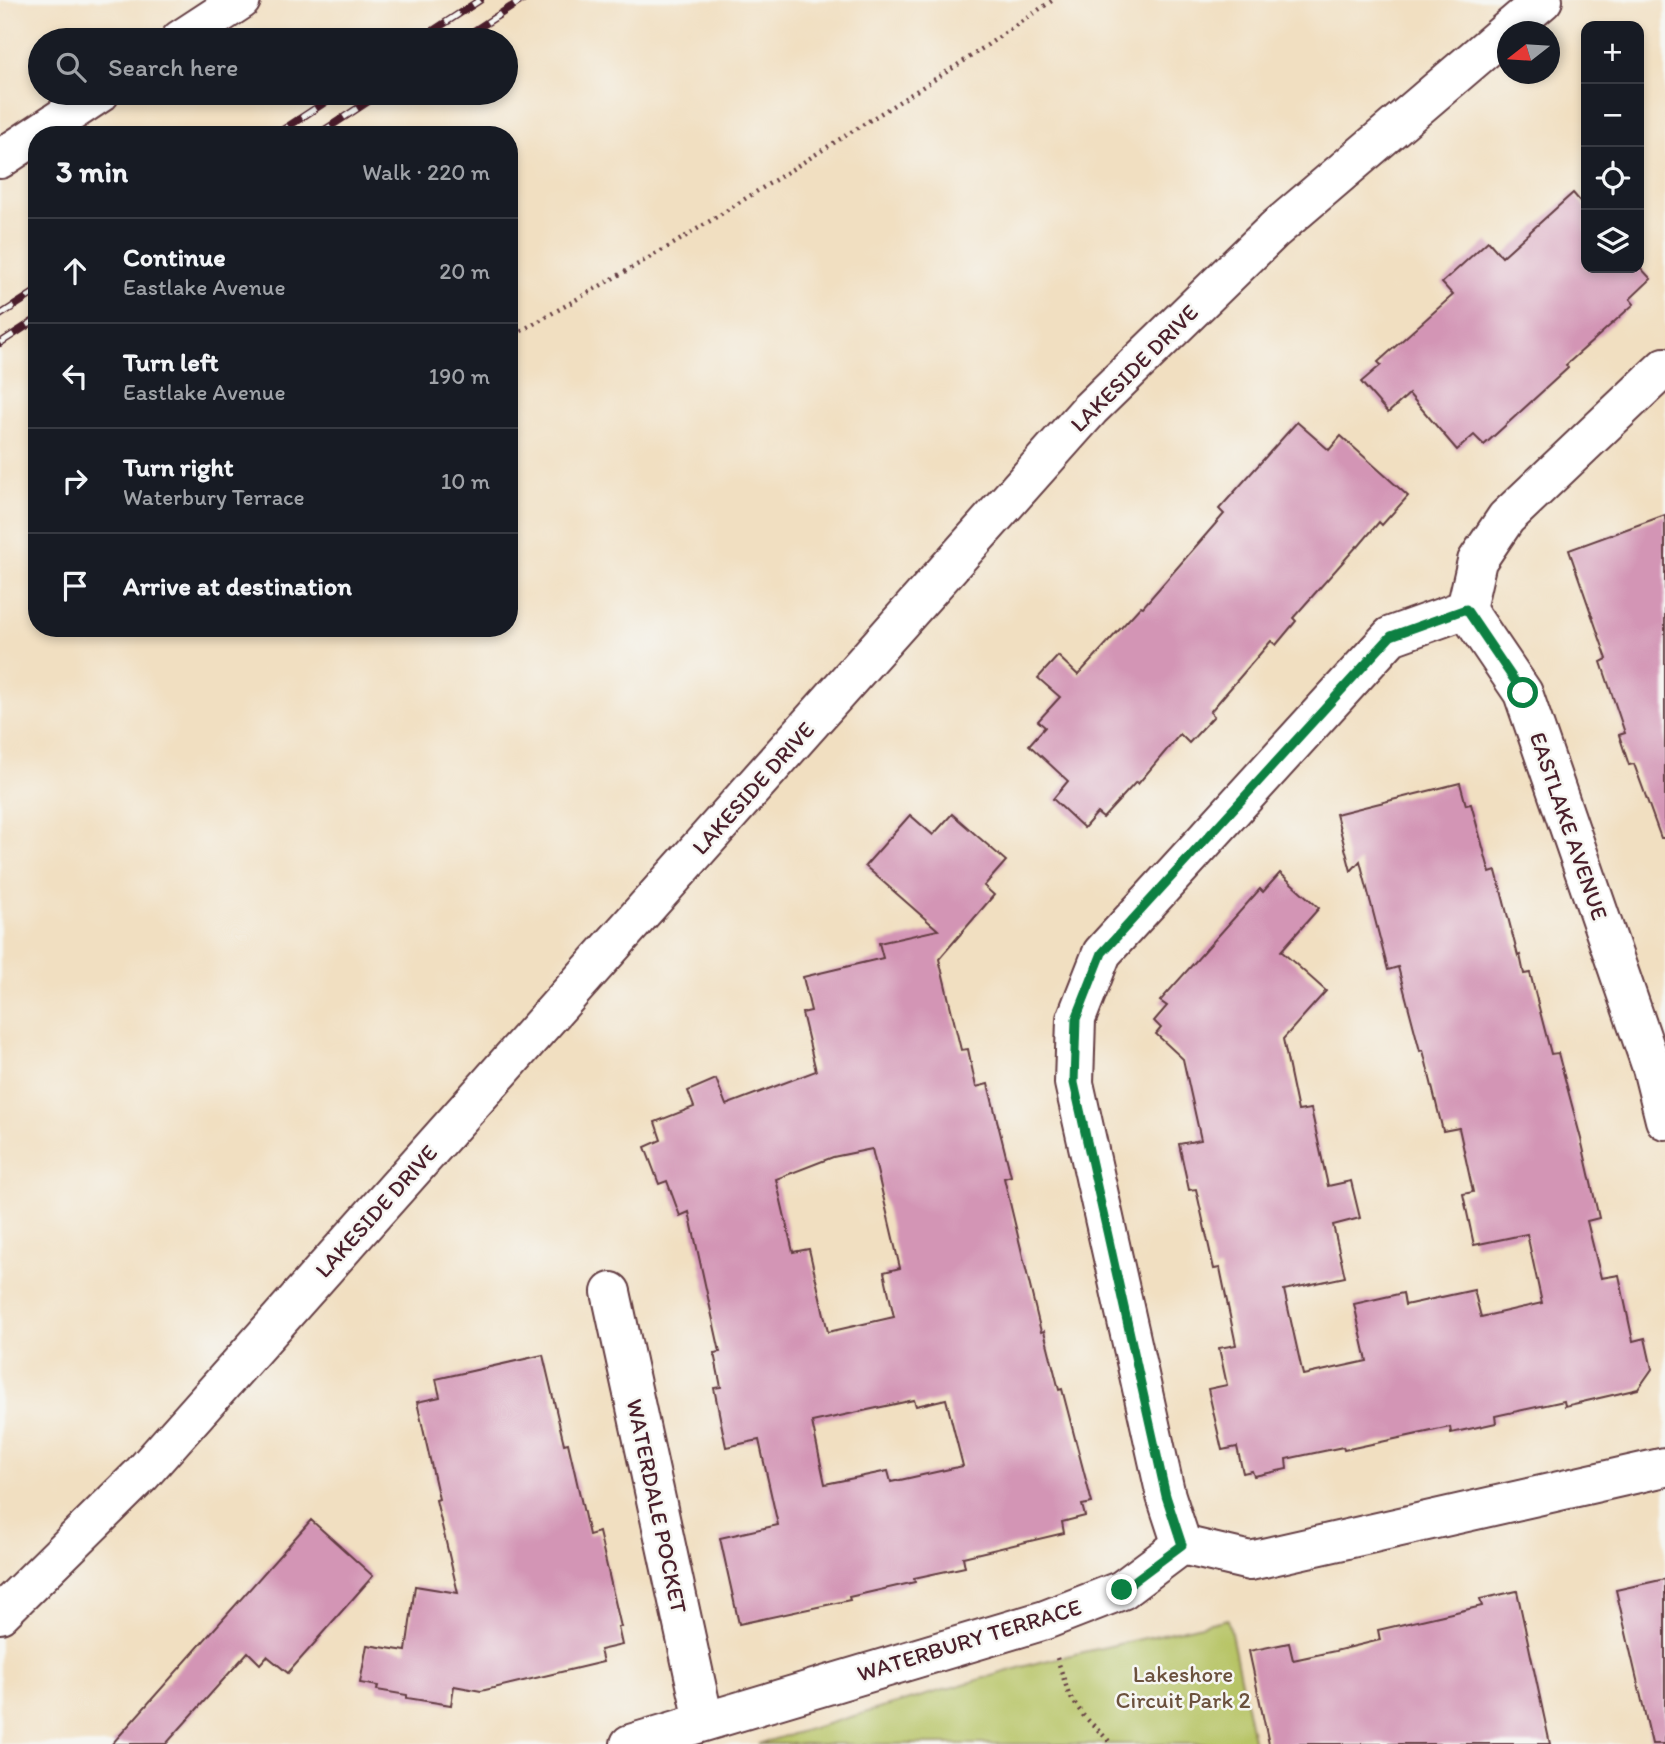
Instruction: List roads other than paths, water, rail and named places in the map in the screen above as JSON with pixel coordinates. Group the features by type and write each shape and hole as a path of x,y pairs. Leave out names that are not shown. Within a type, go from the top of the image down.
{"street":[{"path":"198,28 241,0"},
{"name":"LAKESIDE DRIVE","path":"0,1614 141,1475 1090,409 1273,230 1543,0"},
{"path":"50,126 82,105"},
{"path":"0,159 28,141"},
{"path":"1665,367 1506,518 1476,561 1466,609 1391,636 1102,953 1076,1019 1074,1083 1166,1496 1182,1545 1250,1561 1665,1467"},
{"name":"EASTLAKE AVENUE","path":"1466,609 1523,693 1652,1068 1665,1120"},
{"name":"WATERDALE POCKET","path":"611,1292 704,1721"},
{"name":"WATERBURY TERRACE","path":"630,1744 1045,1620 1122,1590 1182,1545"}],"railway":[{"path":"437,28 480,0"},
{"path":"479,28 522,0"},
{"path":"289,126 321,105"},
{"path":"331,126 363,105"},
{"path":"0,315 28,297"},
{"path":"0,343 28,325"}],"park label":[{"name":"Lakeshore Circuit Park 2","path":"1183,1687"}]}
